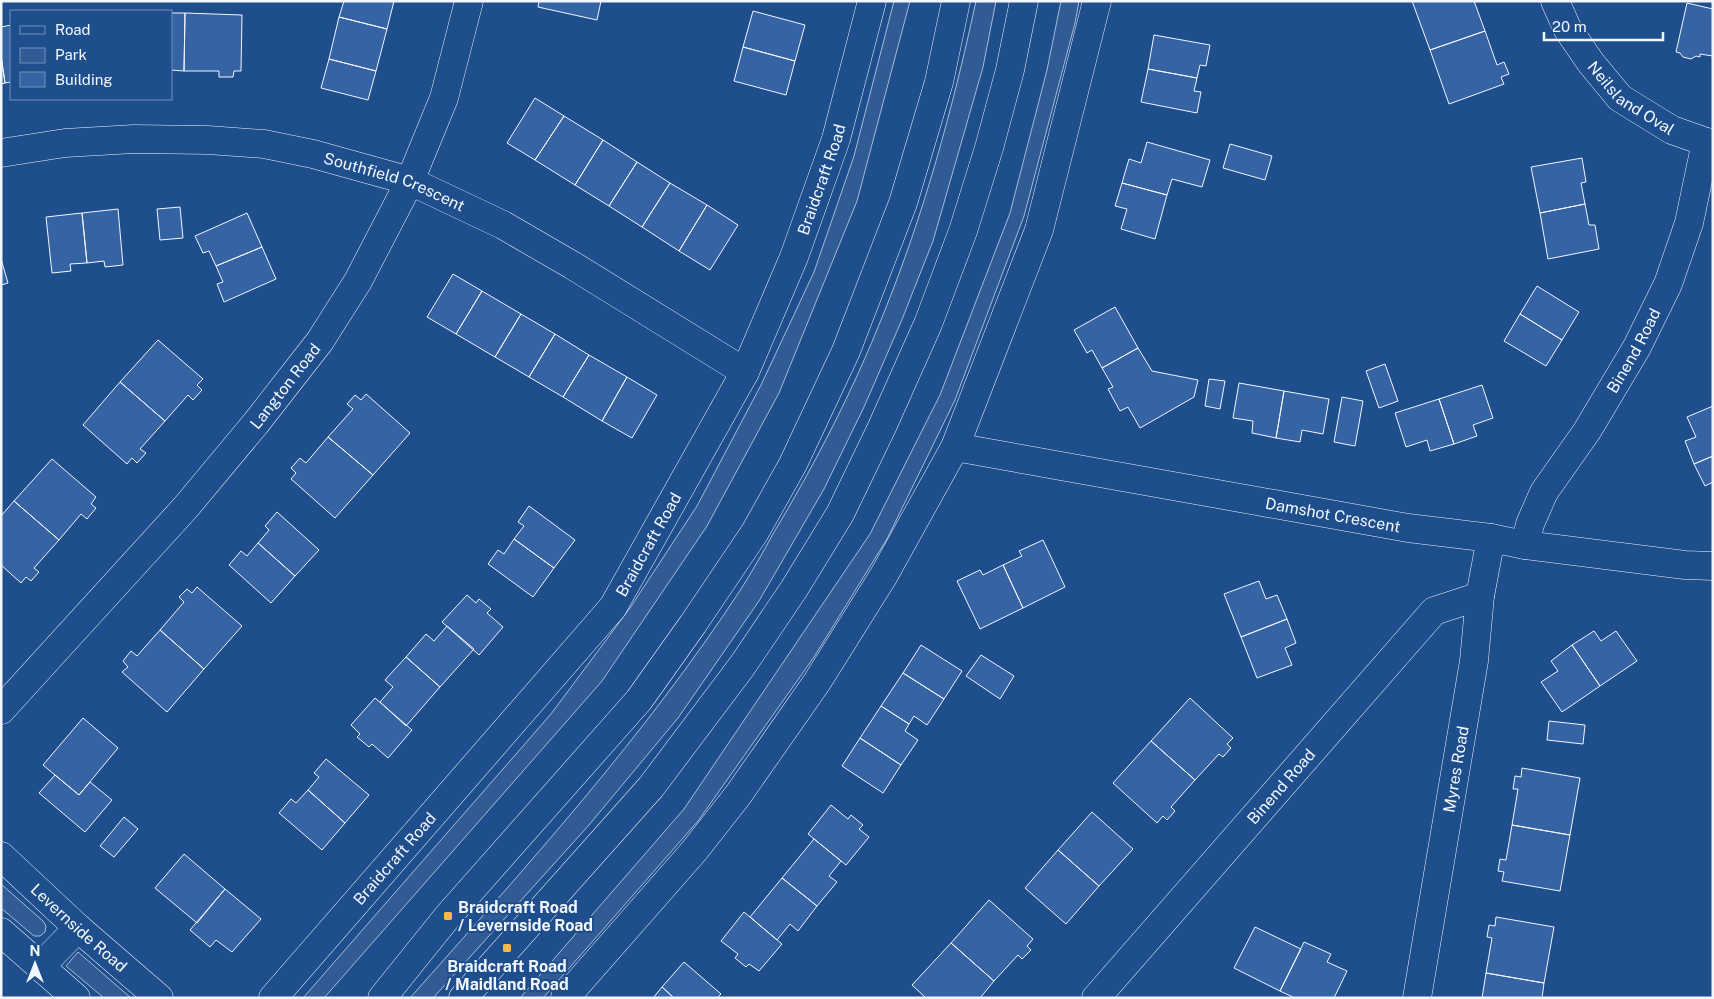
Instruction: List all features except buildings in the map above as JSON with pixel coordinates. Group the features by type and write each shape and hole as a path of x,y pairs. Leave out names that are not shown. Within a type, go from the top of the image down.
{"street":[{"name":"Langton Road","path":"1,710 186,507 262,416 320,341 358,281 410,181 444,98 469,1"},
{"name":"Braidcraft Road","path":"273,998 613,607 745,372 794,257 836,139 872,1"},
{"path":"382,998 448,916 639,700 755,532 793,464 846,351 896,221 939,82 956,1"},
{"path":"463,998 651,787 742,666 794,590 840,514 882,427 928,324 962,231 989,148 1010,70 1024,1"},
{"path":"565,998 694,851 738,795 817,682 884,575 955,447 1039,230 1097,1"},
{"name":"Neilsland Oval","path":"1555,1 1567,28 1591,63 1620,98 1672,130 1709,142"},
{"name":"Southfield Crescent","path":"1,153 64,143 134,139 208,140 264,144 312,154 410,181 503,225 572,265 745,372"},
{"name":"Binend Road","path":"1525,545 1530,524 1544,492 1587,431 1637,347 1668,284 1689,223 1709,142"},
{"name":"Damshot Crescent","path":"955,447 1408,528 1685,565 1713,566"},
{"name":"Myres Road","path":"1417,998 1474,660 1480,596 1491,538"},
{"name":"Binend Road","path":"1096,998 1434,611 1480,596"},
{"name":"Levernside Road","path":"1,856 78,928 159,998"},
{"path":"40,967 78,928"},
{"path":"1,932 76,998"}],"green space":[{"path":"894,1 910,1 857,201 779,393 707,526 602,681 324,998 303,998 551,714 630,608 697,506 761,385 814,272 854,156"},
{"path":"976,1 996,1 983,67 933,241 901,322 864,407 824,489 759,601 678,718 589,825 433,998 410,998 583,800 625,748 704,643 741,589 789,508 846,399 898,277 936,160 958,81"},
{"path":"1061,1 1079,1 1075,23 1024,216 955,400 887,539 814,657 698,821 543,998 520,998 684,809 870,534 940,395 1010,213 1047,70"},
{"path":"1,884 43,921 46,926 45,932 40,936 34,936 1,908"},
{"path":"78,952 131,998 104,998 66,966"}],"place":[{"name":"Braidcraft Road / Levernside Road","path":"448,916"},
{"name":"Braidcraft Road / Maidland Road","path":"507,948"}]}
